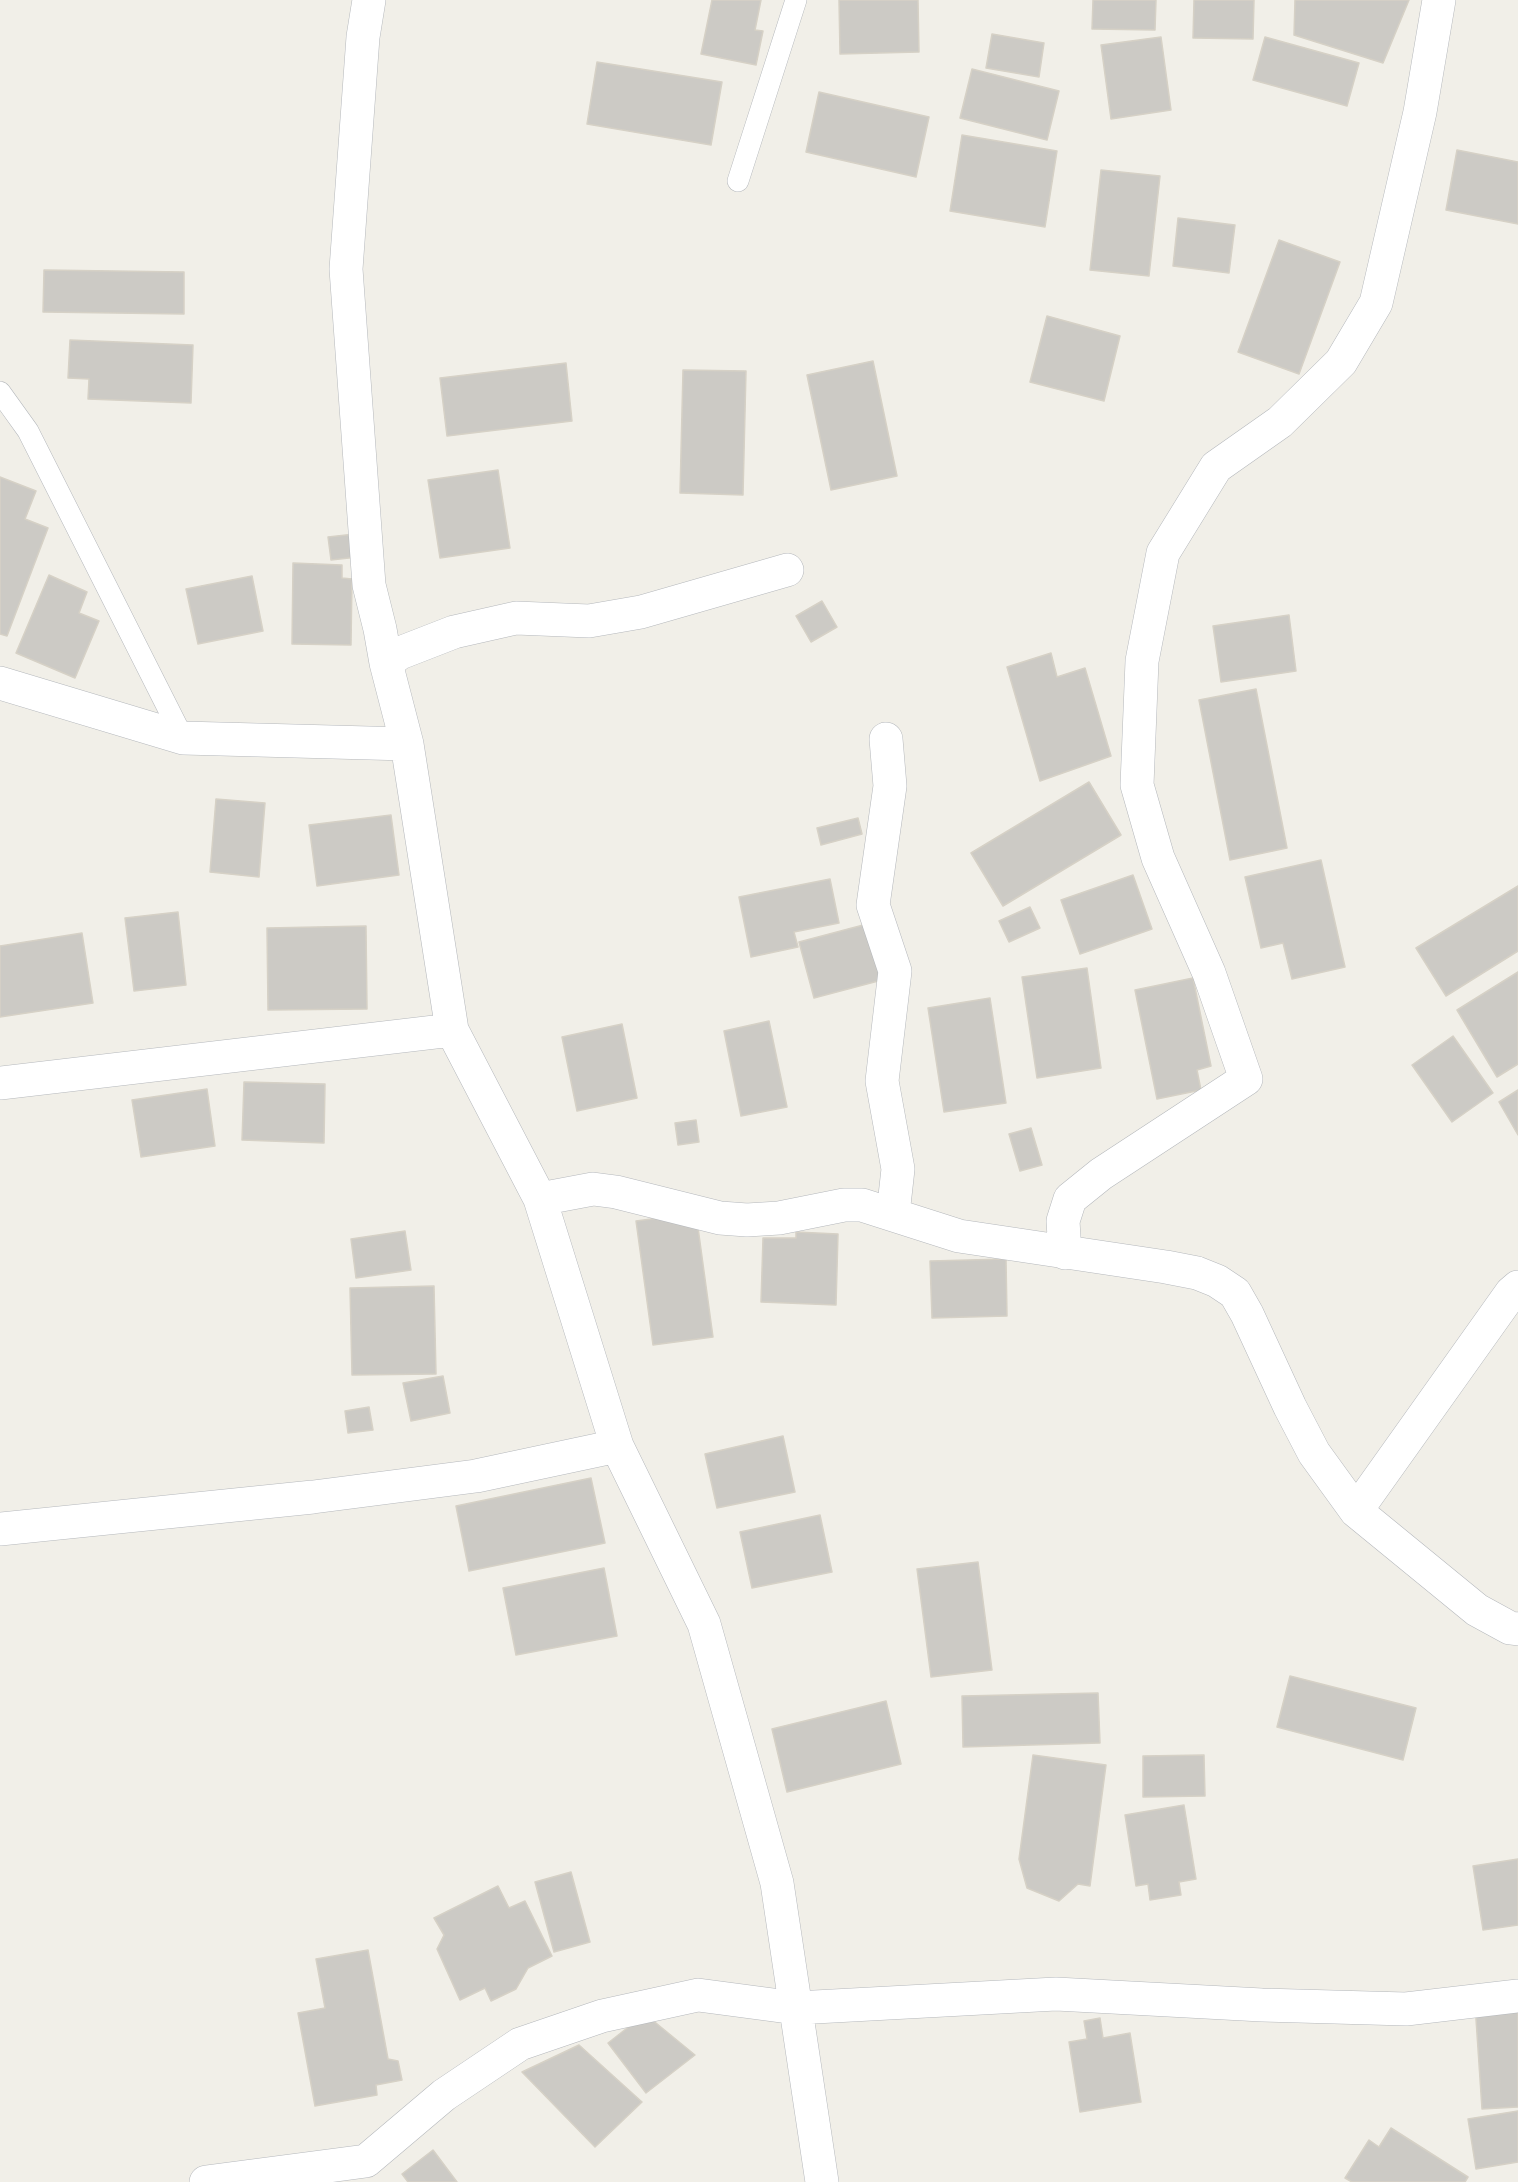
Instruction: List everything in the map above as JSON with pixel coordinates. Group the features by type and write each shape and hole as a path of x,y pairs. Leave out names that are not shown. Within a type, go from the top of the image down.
{"street":[{"path":"369,0 363,37 346,269 369,585 407,744 452,1030 540,1199 617,1446 704,1624 777,1882 822,2182"},
{"path":"1065,1253 1063,1221 1070,1199 1101,1174 1246,1079 1209,973 1158,858 1137,785 1142,661 1163,553 1216,467 1280,422 1341,362 1376,303 1420,112 1438,0"},
{"path":"386,663 400,653 454,632 516,618 590,621 641,612 787,570"},
{"path":"0,683 183,738 407,744"},
{"path":"886,739 890,786 873,905 896,971 882,1081 898,1169 893,1214"},
{"path":"0,1083 452,1030"},
{"path":"540,1199 593,1189 616,1192 720,1218 747,1220 779,1218 844,1205 862,1205 959,1236 1197,1273 1218,1281 1235,1293 1314,1453 1356,1512 1477,1610 1510,1628 1518,1629"},
{"path":"1356,1512 1511,1293 1518,1287"},
{"path":"0,1529 313,1497 476,1476 617,1446"},
{"path":"206,2182 366,2161 444,2095 520,2044 602,2016 698,1995 796,2008 1056,1994 1262,2005 1406,2009 1518,1996"}],"lane":[{"path":"738,181 796,0"},
{"path":"0,392 28,431 183,738"}],"building":[{"path":"712,0 761,0 755,30 763,31 756,65 701,54"},
{"path":"839,0 918,0 919,52 840,54"},
{"path":"1093,0 1156,0 1155,30 1092,29"},
{"path":"1194,0 1254,0 1253,39 1193,38"},
{"path":"1295,0 1409,0 1383,63 1294,35"},
{"path":"992,34 1044,43 1039,77 986,68"},
{"path":"1161,37 1171,110 1111,119 1101,45"},
{"path":"1265,37 1359,63 1347,106 1253,80"},
{"path":"597,62 722,82 711,145 587,124"},
{"path":"972,69 1059,91 1047,140 960,118"},
{"path":"819,92 929,117 916,177 806,152"},
{"path":"962,135 1057,151 1045,227 950,211"},
{"path":"1457,150 1518,162 1518,224 1446,210"},
{"path":"1101,170 1160,176 1149,276 1090,270"},
{"path":"1178,218 1235,225 1229,273 1173,266"},
{"path":"1279,240 1340,262 1299,374 1238,352"},
{"path":"44,270 184,272 184,314 43,312"},
{"path":"1047,316 1120,336 1104,401 1030,382"},
{"path":"70,340 193,345 191,403 88,399 89,379 68,378"},
{"path":"873,361 897,476 831,490 807,375"},
{"path":"566,363 572,421 447,436 440,378"},
{"path":"683,370 746,371 743,495 680,493"},
{"path":"498,470 510,548 440,558 428,480"},
{"path":"0,477 36,491 25,519 48,528 7,636 0,634"},
{"path":"355,534 358,557 331,560 328,537"},
{"path":"293,563 342,565 342,578 352,579 351,645 292,644"},
{"path":"49,575 87,592 79,613 99,621 75,678 16,653"},
{"path":"252,576 263,631 198,644 186,589"},
{"path":"822,601 837,627 811,642 796,616"},
{"path":"1289,615 1296,671 1221,682 1213,626"},
{"path":"1051,653 1057,677 1085,668 1111,756 1040,781 1007,667"},
{"path":"1256,689 1287,848 1230,860 1199,700"},
{"path":"1089,782 1121,835 1003,906 971,853"},
{"path":"216,799 265,803 259,877 210,872"},
{"path":"391,815 399,875 317,886 309,825"},
{"path":"858,818 862,834 821,845 817,828"},
{"path":"1321,860 1345,967 1292,979 1283,943 1261,948 1245,877"},
{"path":"1133,875 1152,929 1080,954 1061,900"},
{"path":"830,879 839,923 794,932 798,947 751,957 739,897"},
{"path":"1518,886 1518,951 1446,996 1416,948"},
{"path":"1030,907 1040,928 1009,942 999,921"},
{"path":"178,912 186,985 134,991 125,918"},
{"path":"867,924 882,980 814,998 799,942"},
{"path":"366,926 367,1009 268,1010 267,928"},
{"path":"82,933 93,1003 0,1017 0,946"},
{"path":"1087,968 1101,1068 1037,1078 1022,977"},
{"path":"1518,972 1518,1064 1497,1077 1457,1010"},
{"path":"1193,978 1211,1066 1197,1070 1201,1090 1157,1099 1135,990"},
{"path":"990,998 1006,1103 944,1112 928,1008"},
{"path":"769,1021 787,1107 741,1116 724,1031"},
{"path":"622,1024 637,1098 577,1111 562,1037"},
{"path":"1453,1036 1493,1093 1452,1122 1412,1065"},
{"path":"244,1082 325,1084 324,1143 242,1140"},
{"path":"207,1089 215,1146 141,1157 132,1100"},
{"path":"1518,1090 1518,1135 1499,1102"},
{"path":"696,1120 699,1142 678,1145 675,1123"},
{"path":"1031,1128 1042,1165 1020,1171 1009,1134"},
{"path":"696,1213 713,1337 653,1345 636,1221"},
{"path":"405,1231 411,1270 356,1278 351,1239"},
{"path":"796,1232 838,1234 836,1305 761,1302 763,1238 796,1238"},
{"path":"1006,1259 1007,1316 932,1318 930,1261"},
{"path":"434,1286 436,1374 352,1375 350,1288"},
{"path":"443,1376 450,1413 411,1421 403,1383"},
{"path":"369,1407 373,1430 348,1433 345,1411"},
{"path":"783,1436 795,1492 717,1508 705,1454"},
{"path":"591,1478 605,1543 469,1571 456,1506"},
{"path":"820,1515 832,1572 752,1588 740,1532"},
{"path":"978,1562 992,1670 931,1677 917,1569"},
{"path":"604,1568 617,1636 516,1655 503,1588"},
{"path":"1290,1676 1416,1708 1403,1760 1277,1727"},
{"path":"1098,1693 1100,1743 963,1747 962,1696"},
{"path":"886,1701 901,1764 787,1792 772,1729"},
{"path":"1033,1755 1106,1765 1090,1886 1078,1884 1059,1901 1027,1888 1019,1859"},
{"path":"1204,1755 1205,1796 1143,1797 1143,1756"},
{"path":"1184,1805 1196,1879 1179,1882 1181,1895 1150,1900 1148,1884 1136,1886 1125,1815"},
{"path":"1518,1859 1518,1925 1483,1930 1473,1866"},
{"path":"571,1872 590,1942 554,1952 535,1882"},
{"path":"498,1886 509,1908 525,1901 552,1956 528,1968 516,1989 491,2001 485,1988 460,2000 437,1949 444,1935 434,1918"},
{"path":"368,1950 388,2059 398,2061 402,2080 376,2085 377,2095 315,2106 298,2013 325,2008 316,1959"},
{"path":"1518,2001 1518,2107 1482,2109 1475,2004"},
{"path":"645,2014 695,2055 646,2093 608,2043"},
{"path":"1100,2018 1103,2038 1130,2033 1141,2102 1080,2112 1069,2042 1087,2039 1084,2021"},
{"path":"579,2045 642,2102 595,2147 522,2072"},
{"path":"1518,2111 1518,2162 1476,2169 1468,2119"},
{"path":"1391,2128 1468,2177 1465,2182 1352,2182 1345,2178 1369,2140 1379,2147"},
{"path":"433,2150 457,2182 408,2182 402,2174"}]}
